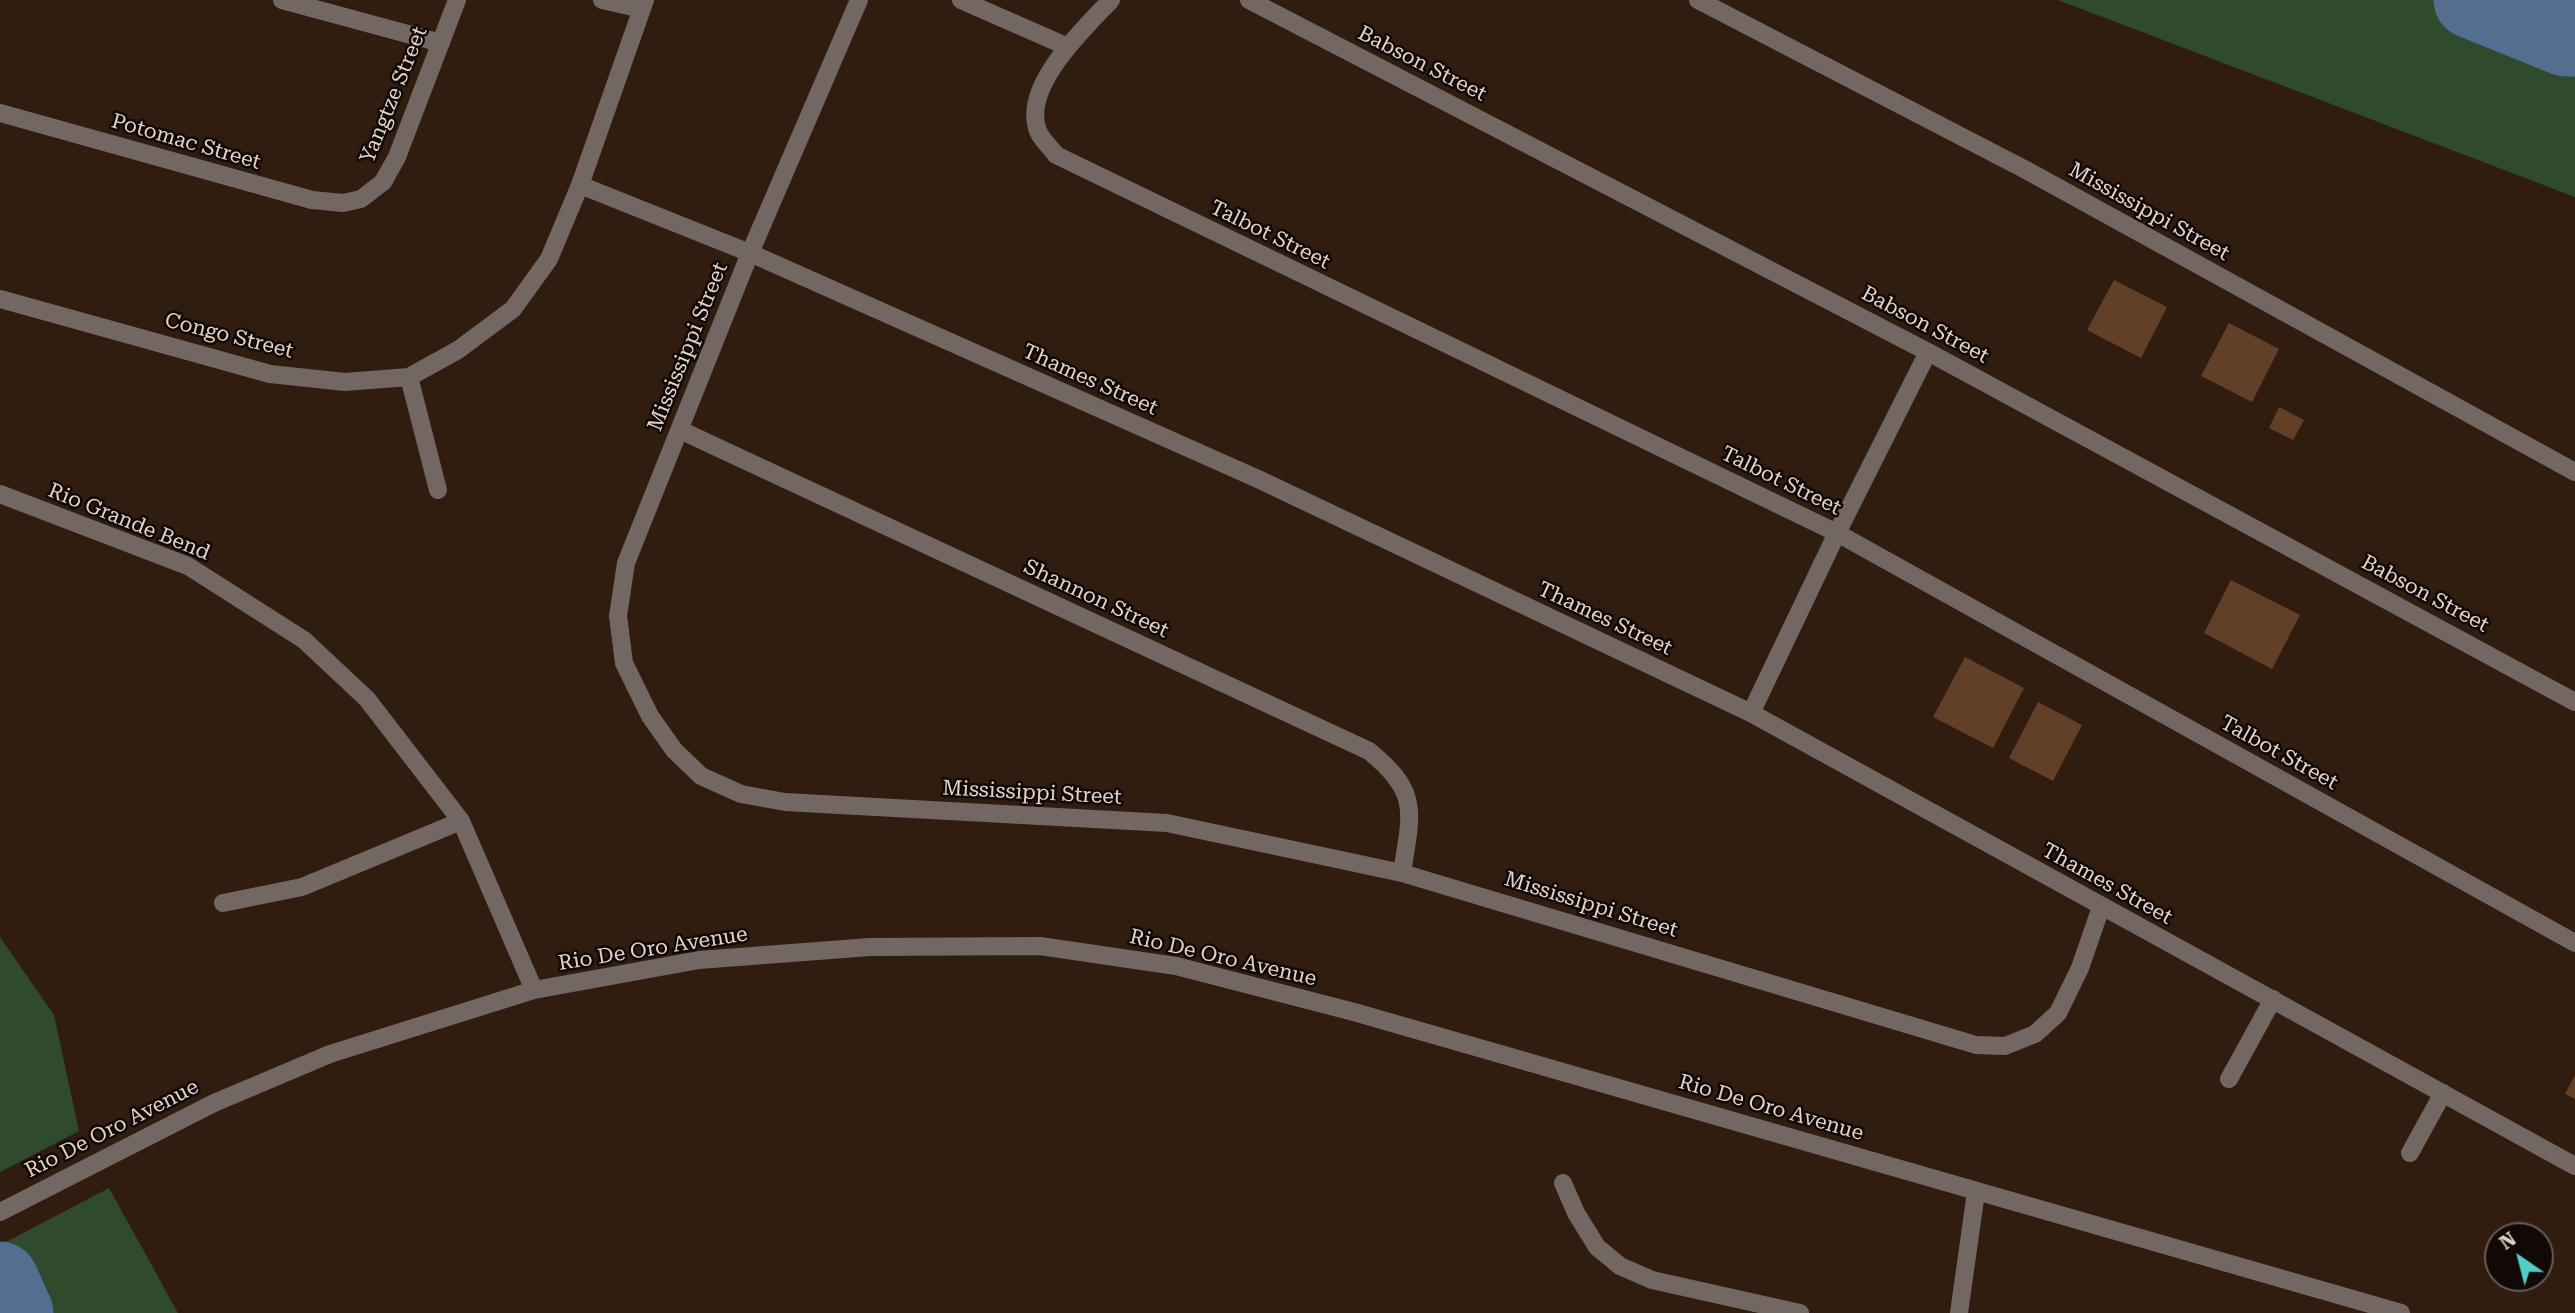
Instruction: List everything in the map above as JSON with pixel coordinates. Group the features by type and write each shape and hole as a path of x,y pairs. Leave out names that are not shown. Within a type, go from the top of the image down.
{"street":[{"path":"282,0 441,43"},
{"name":"Yangtze Street","path":"361,199 383,182 397,157 457,0"},
{"path":"602,0 643,5"},
{"name":"Mississippi Street","path":"859,0 750,253 626,563 618,616 624,663 650,716 674,750 701,776 741,794 785,802 1167,823 1402,873 1976,1045 2005,1046 2035,1034 2057,1013 2080,968 2101,906"},
{"path":"961,0 1068,47 1111,0"},
{"name":"Babson Street","path":"1249,0 1928,352 2575,702"},
{"name":"Mississippi Street","path":"1698,0 2026,170 2575,472"},
{"name":"Congo Street","path":"0,299 270,374 345,382 409,377 458,350 513,309 549,259 580,185 643,5"},
{"name":"Talbot Street","path":"1068,47 1046,80 1035,103 1037,129 1056,155 1837,533 2575,943"},
{"name":"Potomac Street","path":"0,113 312,200 343,203 361,199"},
{"name":"Thames Street","path":"580,185 750,253 1258,479 1751,713 2575,1166"},
{"path":"1751,713 1928,352"},
{"path":"409,377 438,490"},
{"name":"Shannon Street","path":"680,430 1369,751 1388,767 1403,786 1411,811 1402,873"},
{"name":"Rio Grande Bend","path":"0,494 188,566 304,640 367,699 461,821 534,990"},
{"path":"223,903 302,887 461,821"},
{"name":"Rio De Oro Avenue","path":"0,1212 214,1103 330,1054 534,990 699,960 870,947 1040,946 1176,966 1354,1012 2401,1313"},
{"path":"2229,1079 2273,999"},
{"path":"2410,1153 2443,1093"},
{"path":"1563,1183 1576,1213 1597,1247 1620,1266 1652,1280 1800,1313"},
{"path":"1959,1313 1976,1192"}],"green space":[{"path":"2058,0 2575,0 2575,197"},
{"path":"0,937 54,1015 79,1131 0,1172"},
{"path":"109,1188 178,1313 0,1313 0,1245"}],"building":[{"path":"2114,280 2167,307 2141,358 2087,330"},
{"path":"2229,323 2279,349 2252,402 2201,376"},
{"path":"2279,407 2304,420 2293,440 2269,428"},
{"path":"2231,580 2300,615 2272,669 2204,633"},
{"path":"1965,657 2024,688 1993,748 1933,717"},
{"path":"2038,702 2082,725 2053,781 2009,758"},
{"path":"2575,1075 2575,1099 2565,1094"}],"waterway":[{"path":"2472,0 2566,38 2575,38"},
{"path":"0,1280 15,1313"}]}
